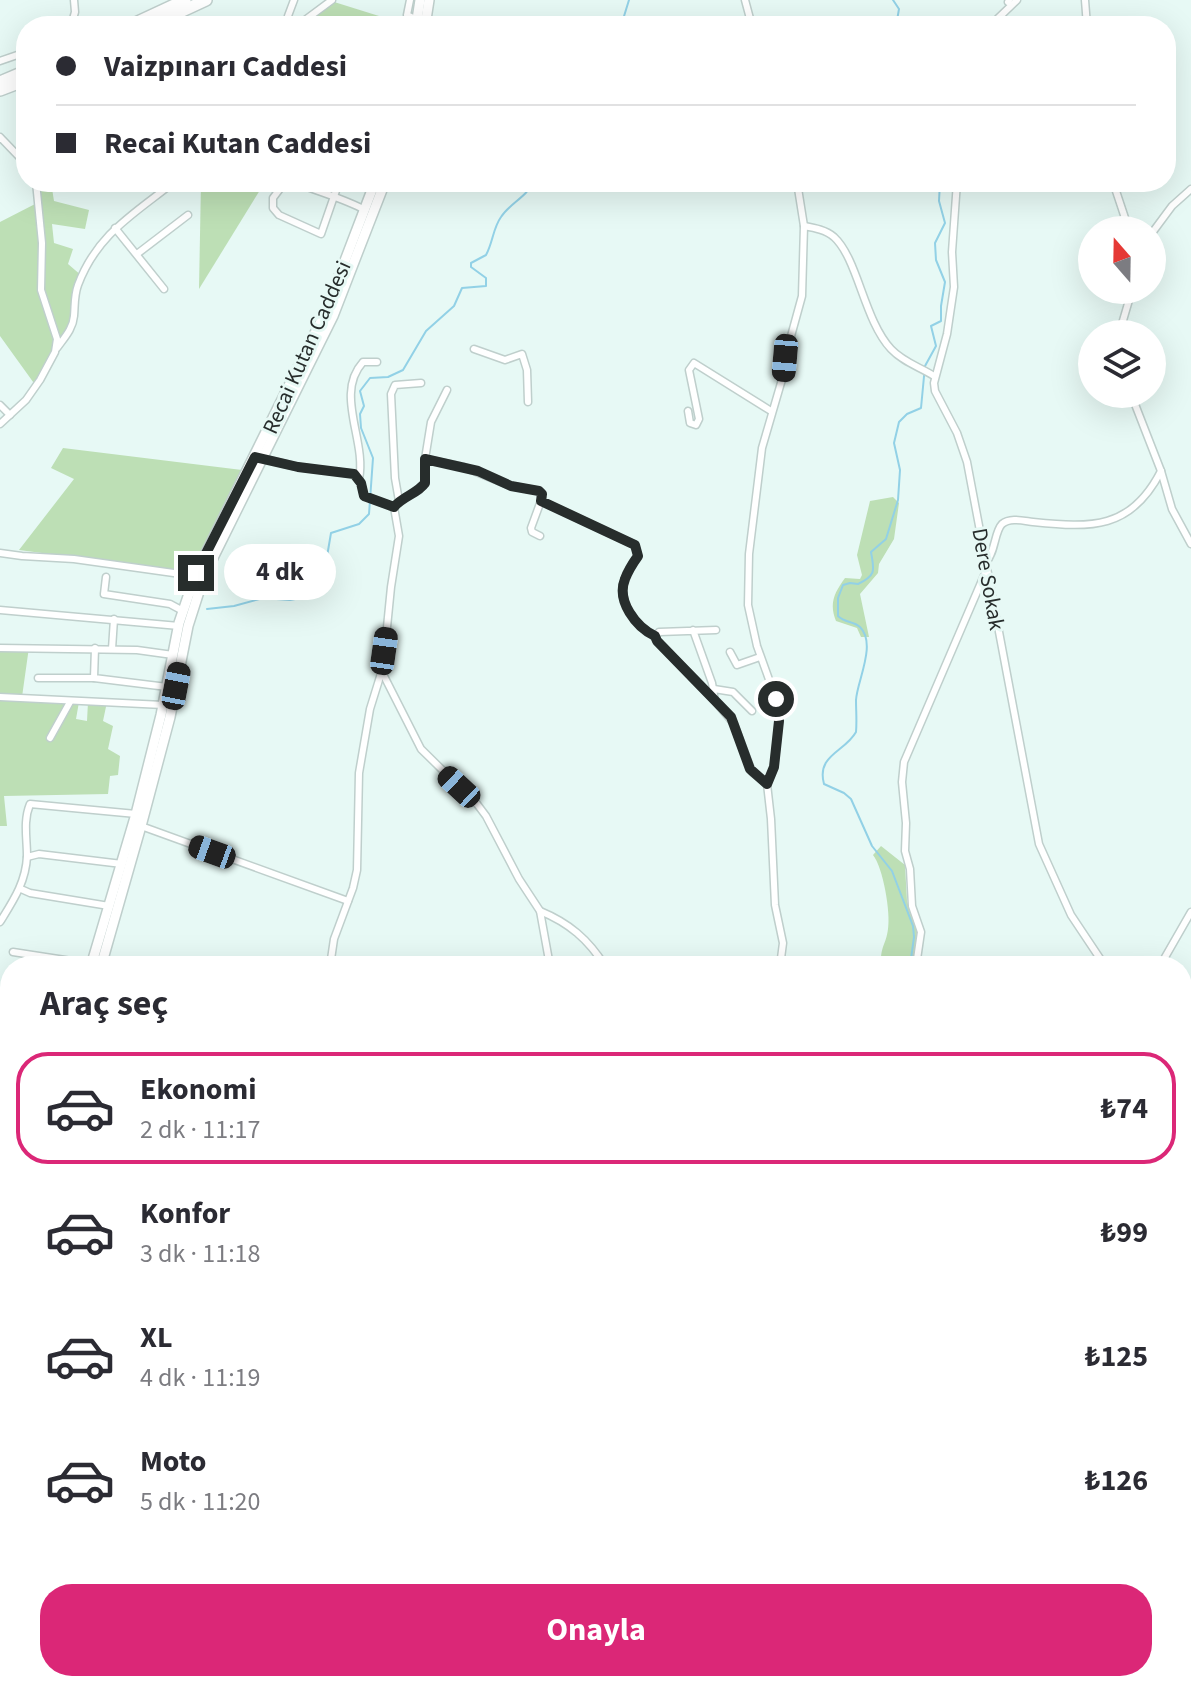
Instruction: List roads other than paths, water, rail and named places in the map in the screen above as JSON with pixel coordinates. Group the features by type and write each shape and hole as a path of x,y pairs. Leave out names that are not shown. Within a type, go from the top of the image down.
{"highway":[{"path":"151,16 185,0"},
{"path":"172,16 206,0"}],"main road":[{"name":"Recai Kutan Caddesi","path":"97,956 141,826 170,717 188,626 200,588 325,313 371,192"},
{"name":"Recai Kutan Caddesi","path":"96,956 136,814 179,626 195,576 333,316 381,192"}],"street":[{"path":"310,16 332,0"},
{"path":"0,137 16,154"},
{"path":"1165,216 1191,189"},
{"path":"37,192 42,243 41,290 55,328 55,352"},
{"path":"0,424 31,393 68,335 74,318 73,301 78,283 99,243 161,192"},
{"path":"278,192 273,198 273,208 279,215 321,234 335,192"},
{"path":"319,192 365,210"},
{"path":"781,956 783,943 775,905 767,784 774,767 779,721 773,687 760,657 748,605 749,554 756,480 802,296 804,226 799,192"},
{"path":"804,226 825,231 836,239 887,344 907,362 934,376 944,345 954,287 952,252 956,192"},
{"path":"1116,192 1124,216"},
{"path":"137,254 188,215"},
{"path":"115,228 164,289"},
{"path":"474,349 505,360 522,354 527,370 528,402"},
{"path":"377,362 363,362 353,373 350,398 361,465 359,479 367,498 397,504 425,483 425,459 433,415 447,390"},
{"path":"688,411 690,423 696,425 699,419 689,370 694,363 771,411"},
{"name":"Dere Sokak","path":"934,376 935,391 957,433 967,462 1041,853 1071,915 1098,956"},
{"path":"421,383 395,385 391,394 399,536 383,674 418,745 482,809 519,879 540,911 548,956"},
{"path":"0,405 10,415"},
{"path":"1136,408 1172,509 1191,544"},
{"path":"259,458 298,467 349,472 359,479"},
{"path":"425,459 478,471 511,486 539,491 541,501 531,528 540,536"},
{"path":"917,956 921,932 910,899 911,873 904,846 904,762 966,621 1000,527 1006,522 1023,521 1084,526 1117,517 1145,497 1161,471"},
{"path":"541,501 635,545 638,556 623,581 625,604 642,629 655,636 734,724 750,769 767,784"},
{"path":"0,553 94,561 195,576"},
{"path":"106,577 104,594 170,604 183,611"},
{"path":"0,610 179,626"},
{"path":"112,649 114,619"},
{"path":"693,630 714,689 715,701"},
{"path":"655,636 659,632 716,630"},
{"path":"0,648 95,648 173,655"},
{"path":"94,678 95,648"},
{"path":"730,652 737,665 760,657"},
{"path":"331,956 334,939 357,870 360,765 370,709 383,667"},
{"path":"38,678 94,678 167,687"},
{"path":"714,689 733,692 752,711"},
{"path":"0,697 163,705"},
{"path":"50,738 70,702"},
{"path":"0,922 21,889 27,857 25,815 30,804 136,814"},
{"path":"141,826 348,901"},
{"path":"27,857 39,854 123,864"},
{"path":"21,889 109,906"},
{"path":"540,911 574,929 588,941 598,956"},
{"path":"1166,956 1191,912"},
{"path":"13,952 30,956"}],"waterway":[{"path":"624,16 629,0"},
{"path":"893,0 899,9 898,16"},
{"path":"207,609 263,598 290,600 321,592 331,533 359,524 369,514 373,458 361,428 360,414 364,406 360,391 370,378 388,377 403,370 426,331 454,306 462,288 486,286 486,278 471,267 471,263 486,255 501,217 527,192"},
{"path":"911,956 913,926 892,871 872,846 851,799 824,784 823,774 828,760 856,732 856,700 867,643 860,627 838,616 838,598 843,585 858,584 871,575 871,552 886,539 898,500 900,470 894,443 899,422 907,414 921,408 925,366 936,346 931,326 941,321 945,282 936,260 935,243 945,223 939,192"}]}
